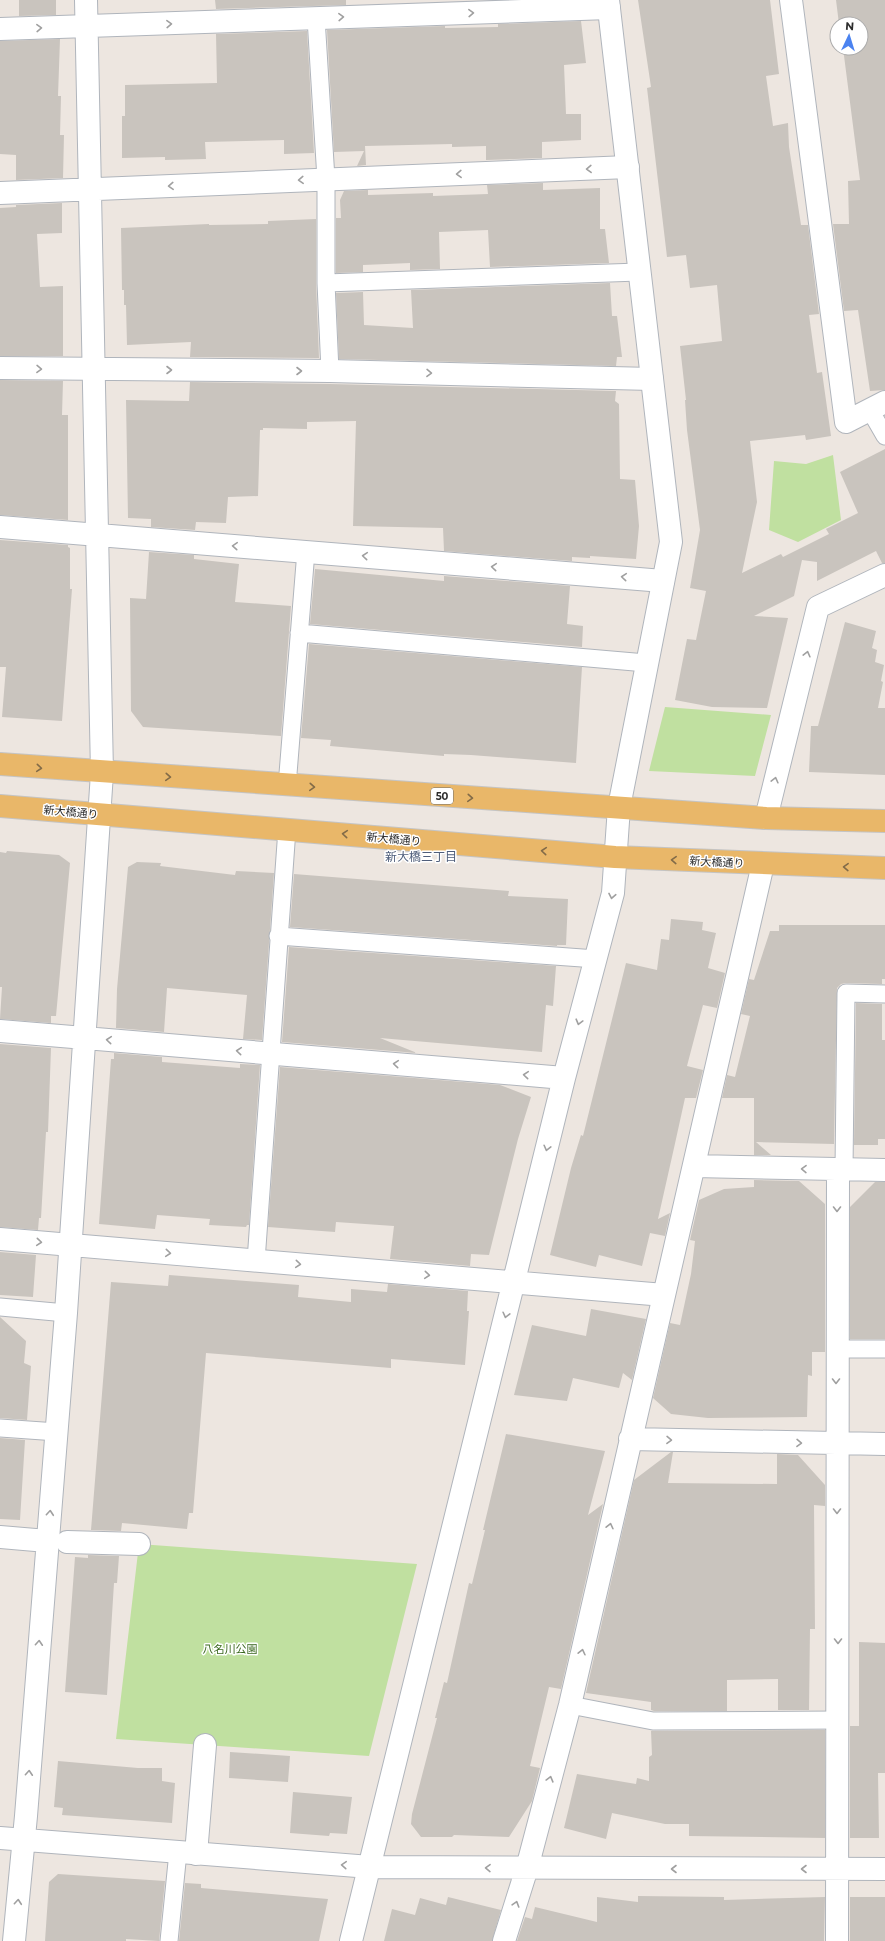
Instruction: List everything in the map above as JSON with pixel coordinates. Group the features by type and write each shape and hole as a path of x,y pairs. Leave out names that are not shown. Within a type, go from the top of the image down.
{"main road":[{"name":"50","path":"0,764 102,773 766,818 885,821"},
{"name":"新大橋通り","path":"0,806 615,857 885,868"}],"street":[{"path":"14,1941 57,1542 57,1432 102,773 86,0"},
{"path":"791,0 846,422 878,406"},
{"path":"0,29 316,18 609,4 671,542 646,663 619,807 613,893 564,1078 351,1941"},
{"path":"0,192 326,178 628,168"},
{"path":"0,368 330,371 652,379"},
{"path":"0,527 663,581"},
{"path":"766,818 818,607 885,575"},
{"path":"504,1941 527,1868 570,1705 763,864"},
{"path":"0,1031 564,1078"},
{"path":"694,1166 885,1170"},
{"path":"837,1941 838,1720 836,1349 841,1170"},
{"path":"0,1239 664,1295"},
{"path":"630,1439 885,1444"},
{"path":"0,1537 57,1542 139,1544"},
{"path":"187,1853 205,1745"},
{"path":"0,1838 370,1866 885,1869"}],"lane":[{"path":"316,18 326,178 326,283 330,371"},
{"path":"326,283 639,272"},
{"path":"878,406 885,436"},
{"path":"287,786 306,551"},
{"path":"299,633 646,663"},
{"path":"256,1261 278,936 287,830"},
{"path":"278,936 596,959"},
{"path":"841,1170 846,993 885,994"},
{"path":"0,1307 66,1313"},
{"path":"836,1349 885,1349"},
{"path":"0,1428 57,1432"},
{"path":"570,1705 653,1721 838,1720"},
{"path":"169,1941 187,1853"}],"green space":[{"path":"833,455 841,520 798,542 769,530 774,461 806,464"},
{"path":"665,707 771,715 755,776 649,771"},
{"name":"八名川公園","path":"139,1544 417,1564 369,1756 116,1739"}],"building":[{"path":"19,0 56,0 56,15 19,16"},
{"path":"215,0 346,0 346,5 216,9"},
{"path":"638,0 770,0 779,74 766,76 773,126 788,123 789,147 801,225 808,225 819,314 809,315 817,373 822,372 831,436 806,440 805,435 750,441 757,502 742,573 781,554 783,557 829,534 826,529 858,513 840,472 885,449 885,563 882,563 876,551 817,581 817,562 802,560 794,596 754,616 788,618 767,708 712,707 675,700 687,639 696,640 706,591 690,588 700,530 687,430 686,400 680,346 722,341 717,285 690,288 686,255 667,257 647,88 651,87"},
{"path":"836,0 885,0 885,390 870,391 858,310 844,311 833,224 849,224 848,181 860,180 844,56 869,56 869,16 838,16"},
{"path":"581,21 586,63 564,65 566,114 581,114 581,140 542,142 542,158 486,160 486,146 452,147 452,144 365,146 366,165 357,166 364,151 334,152 327,30 445,26 445,28 498,27 498,24"},
{"path":"307,31 314,153 284,154 284,140 205,142 206,159 165,160 165,157 122,158 122,116 125,116 125,85 217,83 216,34"},
{"path":"60,39 58,96 61,96 60,135 64,135 63,178 16,180 16,155 0,154 0,41"},
{"path":"543,183 543,190 600,188 600,229 605,229 609,263 490,267 488,230 439,232 440,269 410,270 410,263 363,265 363,272 336,273 336,218 341,218 340,200 344,191 368,190 368,195 433,193 433,196 488,194 487,185"},
{"path":"62,203 62,233 37,234 40,287 63,286 63,356 0,356 0,208 16,207 16,205"},
{"path":"316,219 316,283 319,358 190,357 191,342 127,345 126,305 124,305 124,290 122,290 121,228 209,224 268,224 268,221"},
{"path":"610,283 612,316 617,316 622,357 617,357 616,366 339,359 336,293 363,292 364,325 413,328 411,290"},
{"path":"0,380 63,381 62,415 68,415 68,520 0,515"},
{"path":"190,382 616,391 615,401 619,404 620,479 635,480 639,526 636,559 590,556 590,558 572,557 572,561 444,551 443,528 353,526 356,421 307,422 307,429 263,428 263,430 260,430 258,496 228,497 226,523 196,522 195,530 151,527 151,519 128,518 126,400 189,401"},
{"path":"0,540 68,545 70,548 70,589 72,589 62,721 2,717 6,667 0,667"},
{"path":"149,552 194,555 194,559 239,564 235,602 291,606 281,736 143,727 131,711 130,598 146,599"},
{"path":"315,569 444,581 444,576 570,586 567,624 583,626 582,647 310,624"},
{"path":"845,622 876,631 872,648 877,650 875,662 884,665 881,681 883,682 878,708 885,708 885,775 809,772 811,726 818,726"},
{"path":"309,644 582,667 576,763 471,755 444,754 444,756 330,746 331,740 301,738"},
{"path":"7,851 59,855 70,863 56,1016 51,1016 51,1023 0,1019 2,987 0,987 0,852 6,853"},
{"path":"137,862 161,863 160,866 235,875 236,871 274,873 262,1040 243,1039 247,995 167,988 164,1032 116,1028 117,989 128,867"},
{"path":"294,874 509,891 508,896 568,899 566,945 557,946 290,927"},
{"path":"671,919 703,922 702,930 716,933 708,968 725,973 717,1008 703,1005 687,1066 703,1070 696,1098 685,1098 658,1219 670,1213 665,1236 650,1233 642,1266 599,1255 596,1267 550,1255 571,1168 581,1135 583,1136 626,963 657,970 661,939 669,940"},
{"path":"779,925 885,925 885,979 882,979 882,984 846,983 841,984 837,988 834,1144 756,1142 771,1155 754,1155 754,1098 722,1098 727,1075 735,1077 750,1016 741,1014 749,979 754,980 770,931 779,931"},
{"path":"289,947 556,966 553,1006 546,1005 542,1052 380,1038 417,1053 282,1042"},
{"path":"856,1003 882,1004 882,1040 885,1040 885,1139 878,1139 878,1145 854,1145"},
{"path":"0,1044 51,1048 48,1132 46,1132 41,1218 39,1218 38,1230 0,1227"},
{"path":"114,1053 162,1057 162,1062 240,1068 240,1064 260,1065 249,1225 246,1227 209,1225 210,1219 157,1215 155,1229 99,1224 111,1059 114,1059"},
{"path":"280,1067 500,1085 531,1097 518,1139 489,1255 471,1254 470,1266 390,1259 394,1226 336,1222 335,1232 268,1227"},
{"path":"754,1180 799,1181 825,1204 825,1352 812,1352 812,1376 808,1375 807,1417 708,1418 671,1414 653,1398 670,1323 680,1325 691,1274 695,1241 690,1240 699,1200 724,1189 754,1187"},
{"path":"875,1182 885,1182 885,1339 850,1339 850,1207"},
{"path":"0,1252 36,1255 33,1297 0,1295"},
{"path":"169,1275 299,1285 298,1297 351,1302 351,1289 387,1292 388,1284 468,1291 467,1311 469,1311 465,1365 391,1359 391,1368 206,1353 193,1513 189,1513 187,1529 122,1523 121,1531 91,1530 111,1282 168,1286"},
{"path":"591,1309 646,1319 632,1380 623,1373 619,1388 573,1378 567,1401 514,1395 532,1325 586,1336"},
{"path":"0,1317 26,1341 24,1363 31,1366 27,1420 0,1418"},
{"path":"506,1434 605,1451 588,1515 603,1504 561,1689 549,1687 530,1766 540,1768 532,1801 509,1837 454,1835 452,1837 421,1837 411,1824 412,1814 437,1718 435,1718 444,1682 447,1683 469,1583 472,1584 485,1530 483,1530"},
{"path":"0,1438 25,1440 20,1520 0,1519"},
{"path":"673,1452 668,1483 777,1484 777,1454 798,1455 825,1485 825,1506 814,1505 815,1629 810,1629 809,1710 778,1710 778,1679 727,1680 727,1711 654,1711 651,1710 651,1702 586,1693 634,1480"},
{"path":"88,1555 119,1556 117,1583 114,1583 107,1695 65,1692 75,1557 88,1558"},
{"path":"859,1642 885,1643 885,1773 878,1773 879,1838 850,1838 850,1726 859,1726"},
{"path":"825,1730 825,1838 689,1836 689,1824 665,1824 612,1813 606,1839 564,1828 577,1774 636,1784 637,1778 649,1781 649,1757 652,1755 651,1731"},
{"path":"230,1752 290,1756 288,1782 229,1778"},
{"path":"58,1761 138,1768 162,1768 162,1781 175,1783 172,1823 62,1815 63,1808 54,1807"},
{"path":"293,1792 352,1797 347,1834 330,1833 329,1836 290,1833"},
{"path":"58,1874 165,1881 159,1941 126,1939 126,1941 45,1941 49,1882"},
{"path":"185,1883 201,1884 201,1888 328,1899 319,1941 179,1941"},
{"path":"638,1896 724,1897 724,1900 825,1897 824,1941 517,1941 525,1917 532,1919 535,1907 597,1922 597,1897 638,1902"},
{"path":"448,1897 501,1910 492,1941 384,1941 392,1909 415,1915 420,1898 446,1905"},
{"path":"850,1897 885,1897 885,1941 850,1941"}],"district":[{"name":"新大橋三丁目","path":"421,856"}]}
